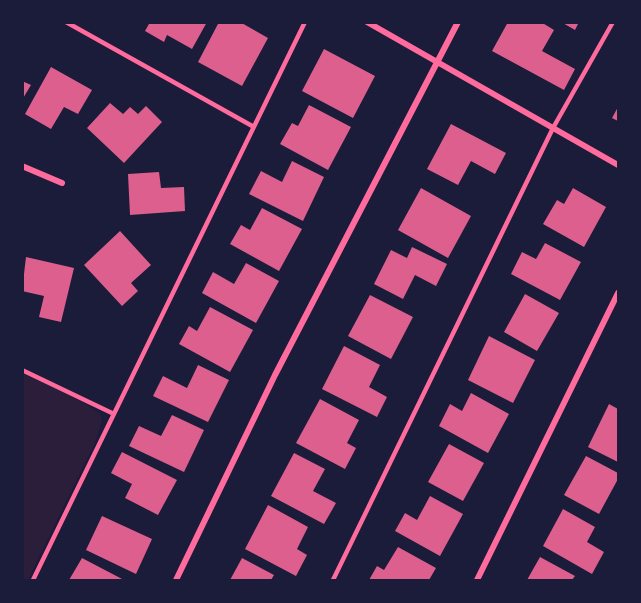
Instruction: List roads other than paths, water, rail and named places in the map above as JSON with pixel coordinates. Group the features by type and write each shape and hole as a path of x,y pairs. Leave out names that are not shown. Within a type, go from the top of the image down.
{"street":[{"path":"367,22 618,165"},
{"path":"177,580 275,375 436,62 459,22"},
{"path":"22,166 62,183"},
{"path":"477,580 618,293"}],"lane":[{"path":"66,22 254,127"},
{"path":"33,580 305,22"},
{"path":"333,580 553,128 613,22"},
{"path":"22,370 114,414"}]}
